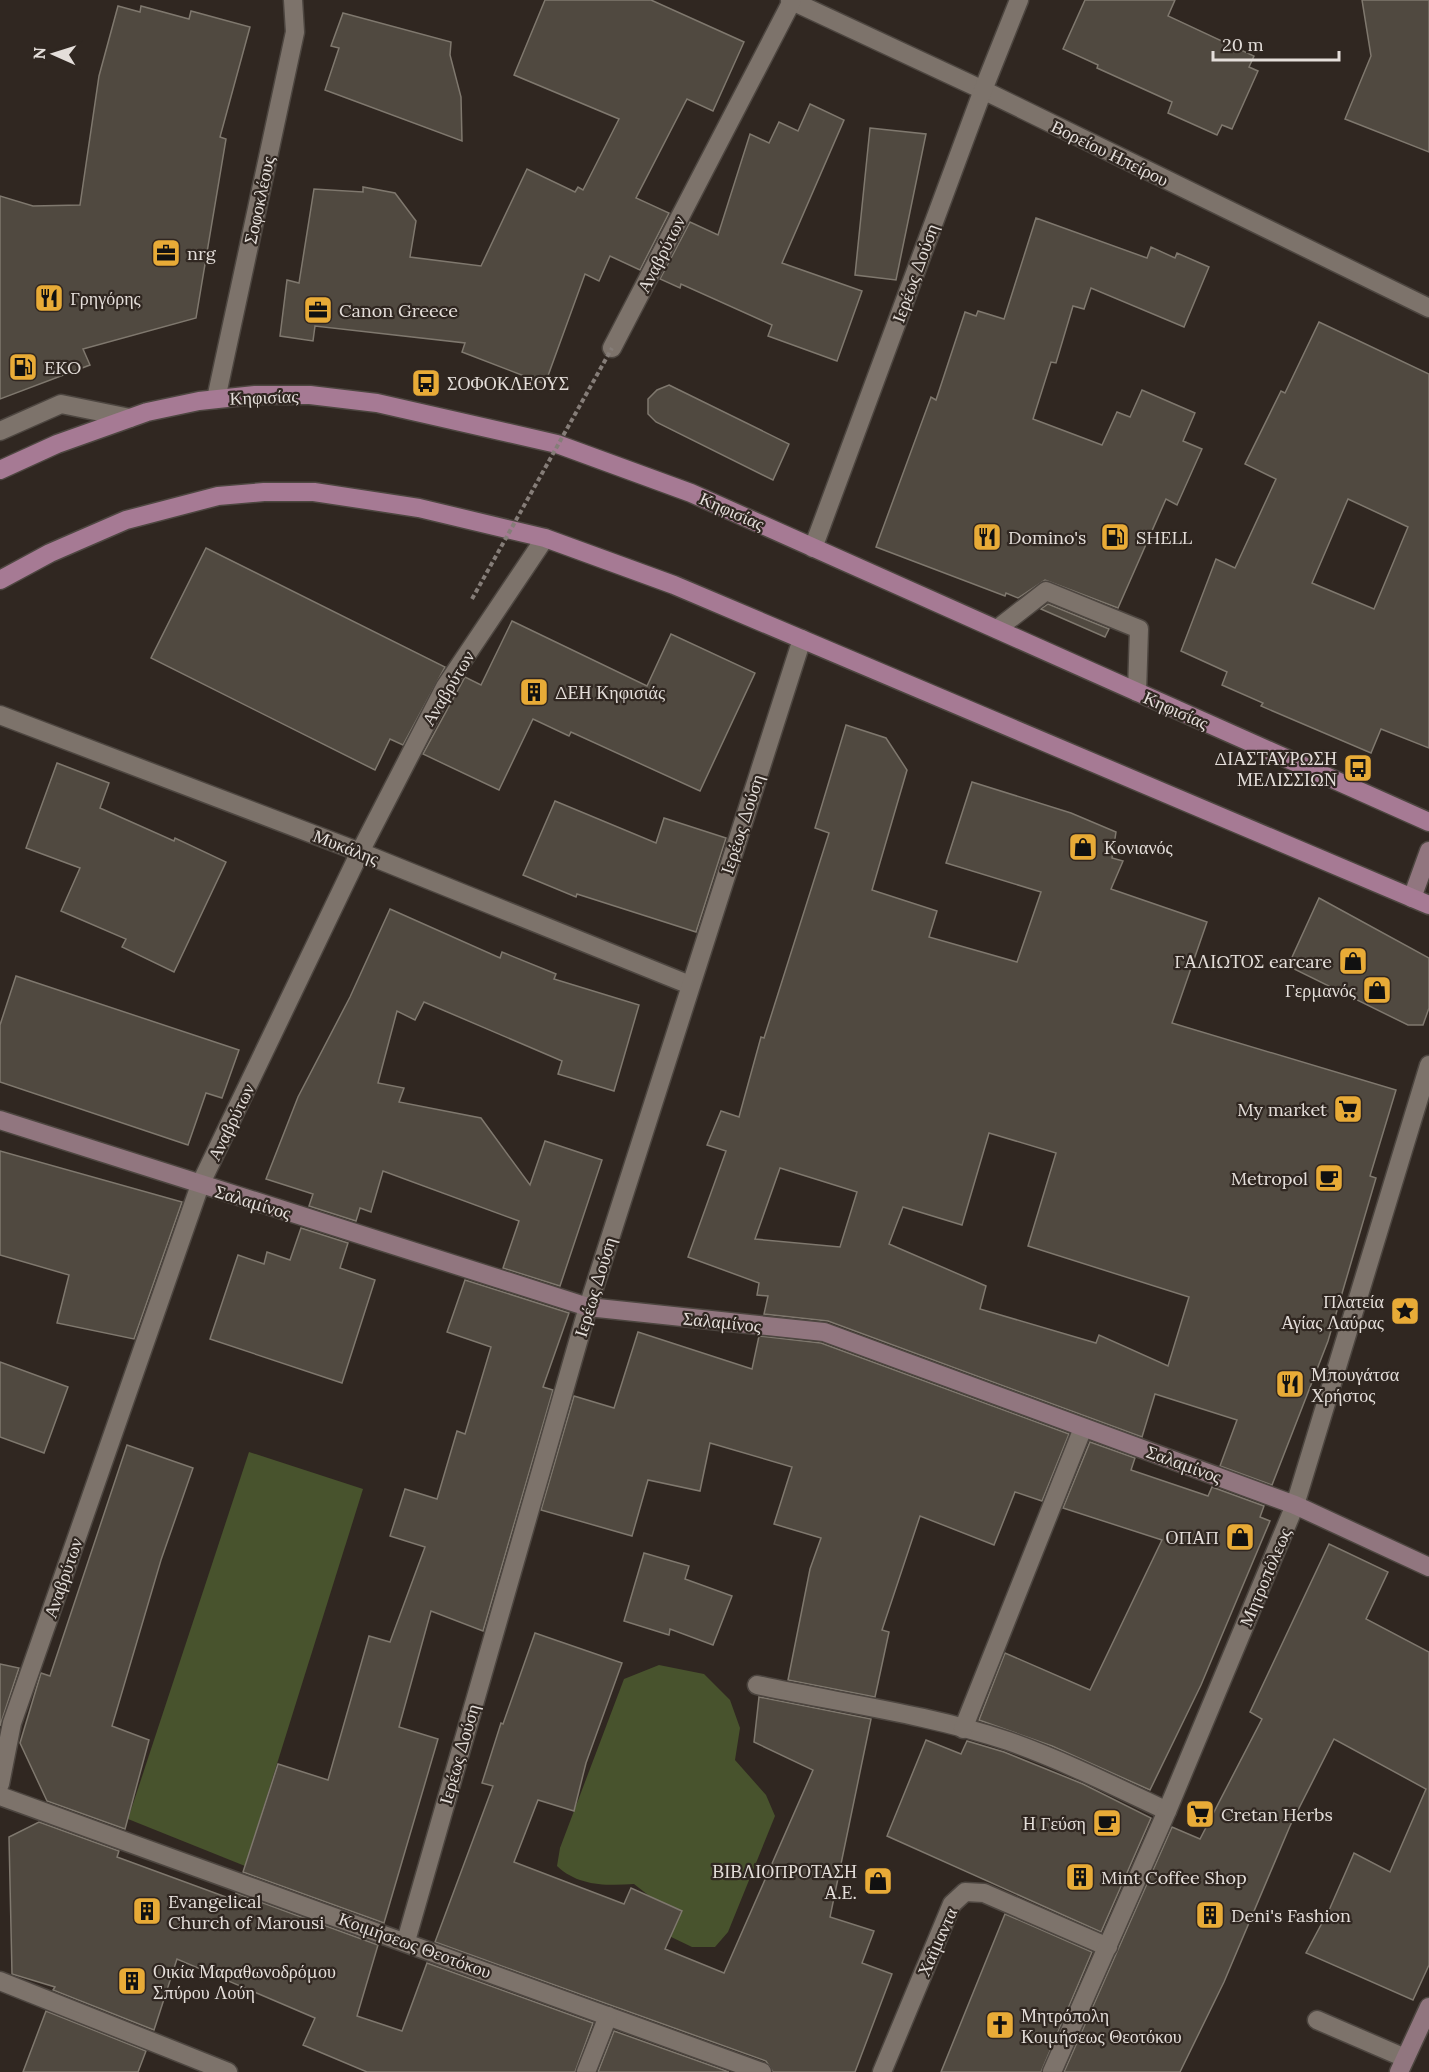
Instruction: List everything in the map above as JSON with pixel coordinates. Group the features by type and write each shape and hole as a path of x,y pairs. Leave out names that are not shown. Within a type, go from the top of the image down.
{"main road":[{"name":"Κηφισίας","path":"0,470 57,444 130,418 216,399 255,395 310,395 377,403 557,444 691,493 1429,822"},
{"path":"0,580 50,553 126,520 218,496 264,492 314,492 376,499 545,538 674,585 1429,905"}],"street":[{"name":"Σοφοκλέους","path":"216,399 295,32 292,0"},
{"name":"Ιερέως Δούση","path":"813,548 983,90 1019,0"},
{"name":"Βορείου Ηπείρου","path":"791,1 983,90 1429,308"},
{"name":"Αναβρύτων","path":"612,348 791,1"},
{"path":"0,431 61,404 130,418"},
{"name":"Αναβρύτων","path":"0,1784 12,1723 200,1185 360,852 445,687 545,538"},
{"path":"997,630 1046,591 1139,629 1137,692"},
{"name":"Ιερέως Δούση","path":"406,1941 588,1307 802,639"},
{"name":"Μυκάλης","path":"0,715 360,852 690,985"},
{"path":"1412,898 1429,852"},
{"name":"Μητροπόλεως","path":"1052,2072 1167,1810 1295,1505 1429,1065"},
{"name":"Σαλαμίνος","path":"0,1120 588,1307 824,1332 1295,1505 1429,1567"},
{"path":"963,1729 1083,1428"},
{"path":"757,1685 1006,1740 1050,1757 1167,1810"},
{"name":"Κοιμήσεως Θεοτόκου","path":"0,1796 406,1941 762,2072"},
{"name":"Χαϊμαντα","path":"882,2072 951,1904 965,1892 984,1893 1108,1947"},
{"path":"0,1981 228,2072"},
{"path":"1317,2020 1402,2065 1429,2007"},
{"path":"586,2072 608,2016"}],"path":[{"path":"472,599 612,348"}],"green space":[{"path":"249,1452 363,1489 245,1866 128,1819"},
{"path":"659,1665 704,1674 730,1700 740,1728 735,1760 766,1795 775,1816 728,1932 715,1947 692,1947 667,1935 657,1902 634,1884 613,1885 583,1881 565,1873 557,1866 560,1848 624,1679"}],"building":[{"path":"545,0 651,0 744,42 713,111 687,99 636,198 669,213 640,270 610,256 599,281 585,274 545,384 462,352 465,343 315,326 313,341 280,336 287,280 299,283 314,189 363,192 363,187 395,193 416,221 410,257 481,266 527,169 575,192 578,187 583,190 619,119 514,75"},
{"path":"1085,0 1175,0 1168,16 1254,56 1249,67 1258,71 1232,129 1222,125 1217,135 1168,113 1172,102 1097,68 1098,65 1063,49"},
{"path":"1362,0 1429,0 1429,152 1345,119 1371,56"},
{"path":"118,6 140,12 141,6 189,19 191,11 250,27 220,137 226,139 196,318 83,349 90,365 0,399 0,196 33,206 80,205 99,76"},
{"path":"343,13 451,42 450,55 461,97 462,141 325,90 339,48 331,46"},
{"path":"810,104 844,120 782,263 862,291 837,361 768,336 772,325 681,284 680,288 660,279 690,222 718,235 750,134 769,143 779,122 798,131"},
{"path":"870,128 926,134 896,280 855,275"},
{"path":"1036,218 1147,258 1151,247 1175,258 1177,253 1209,267 1184,327 1091,288 1084,309 1073,306 1056,363 1051,362 1033,419 1102,445 1117,412 1130,417 1142,390 1195,413 1183,441 1202,449 1177,505 1166,499 1118,608 1045,580 1018,598 1006,593 1005,596 876,547 931,397 936,400 965,312 976,316 978,311 1004,319"},
{"path":"1319,322 1429,374 1429,748 1381,729 1371,753 1261,706 1263,703 1222,685 1227,672 1181,651 1216,559 1235,568 1276,479 1245,464 1281,391 1285,393","holes":["1348,499 1408,527 1374,609 1312,583"]},
{"path":"669,385 789,444 773,480 656,422 648,414 648,399 657,390"},
{"path":"206,548 445,667 403,745 390,739 375,770 151,658"},
{"path":"1048,604 1109,629 1105,637 1041,609"},
{"path":"512,621 647,686 671,634 755,673 700,791 571,732 569,736 533,719 499,790 423,754 465,677 481,685"},
{"path":"846,725 886,738 907,770 872,890 937,911 929,937 1017,962 1041,892 946,863 972,782 1071,813 1116,832 1112,858 1123,861 1111,889 1207,922 1172,1023 1396,1090 1370,1176 1376,1178 1328,1341 1272,1485 1220,1466 1237,1420 1155,1394 1142,1437 828,1321 764,1314 768,1296 757,1295 759,1283 688,1257 726,1151 707,1145 721,1111 739,1117 761,1037 764,1038 829,833 815,828","holes":["989,1133 1056,1153 1028,1246 1189,1297 1168,1366 1099,1335 1096,1343 980,1309 986,1286 889,1244 903,1207 962,1225","780,1168 857,1192 840,1247 755,1239"]},
{"path":"57,763 109,783 100,808 174,841 175,838 226,862 174,972 122,947 126,939 61,911 80,868 26,848"},
{"path":"555,801 656,843 664,818 726,838 696,932 577,894 576,897 523,875"},
{"path":"1319,898 1429,958 1429,1008 1423,1025 1408,1025 1288,966"},
{"path":"390,909 500,958 502,952 556,974 554,979 639,1005 614,1091 558,1074 562,1061 424,1002 415,1020 397,1011 378,1083 404,1088 399,1102 481,1118 530,1185 545,1141 602,1160 560,1286 503,1268 519,1221 383,1171 371,1212 360,1208 356,1221 309,1206 313,1194 266,1179 298,1097 350,997"},
{"path":"16,976 239,1050 222,1098 206,1093 188,1145 0,1082 0,1025"},
{"path":"0,1151 182,1202 134,1339 57,1323 69,1275 0,1255"},
{"path":"301,1228 348,1243 340,1268 375,1280 342,1383 210,1339 238,1255 264,1264 267,1252 290,1260"},
{"path":"465,1280 569,1313 543,1387 553,1390 483,1631 431,1611 399,1727 438,1739 384,1923 243,1872 278,1764 328,1780 369,1636 390,1642 425,1547 390,1536 405,1489 437,1499 457,1431 465,1434 491,1347 447,1332"},
{"path":"638,1332 752,1369 759,1336 821,1343 1069,1434 1042,1501 1015,1492 994,1545 920,1516 882,1630 889,1632 875,1697 788,1680 810,1569 821,1538 774,1524 792,1467 710,1443 700,1491 648,1480 632,1536 541,1510 574,1396 614,1408"},
{"path":"0,1362 68,1387 44,1453 0,1437"},
{"path":"1090,1442 1135,1458 1131,1470 1208,1496 1212,1487 1264,1506 1260,1517 1270,1521 1201,1685 1150,1790 1052,1746 979,1720 1005,1653 1090,1690 1162,1540 1063,1508"},
{"path":"127,1445 193,1468 161,1560 112,1726 149,1740 125,1829 47,1801 20,1743 41,1673 50,1676"},
{"path":"1329,1544 1388,1572 1366,1619 1429,1652 1429,1965 1413,2000 1306,1953 1330,1908 1354,1853 1390,1872 1426,1789 1334,1739 1290,1826 1224,1982 1180,2072 1064,2072 1172,1827 1200,1839 1262,1719 1250,1712"},
{"path":"644,1553 689,1566 685,1579 732,1596 713,1645 670,1629 669,1635 624,1621"},
{"path":"535,1633 622,1663 586,1763 574,1811 538,1800 514,1862 624,1904 631,1888 682,1911 665,1949 724,1973 813,1770 754,1742 759,1697 871,1719 830,1917 874,1931 862,1963 892,1974 855,2072 773,2072 766,2061 435,1942 493,1786 482,1783 501,1723 503,1724"},
{"path":"0,1664 19,1668 0,1726"},
{"path":"926,1740 961,1754 967,1741 1004,1752 1083,1784 1151,1818 1101,1932 887,1836"},
{"path":"39,1822 119,1851 117,1857 234,1900 236,1893 378,1945 357,2016 402,2031 427,1963 593,2023 575,2072 367,2072 303,2045 315,2018 177,1959 154,2030 53,1990 55,1987 12,1974 9,1837"},
{"name":"Μητρόπολη Κοιμήσεως Θεοτόκου","path":"1005,1914 1092,1952 1041,2072 941,2072"},
{"path":"46,2011 146,2051 138,2072 23,2072"},
{"path":"614,2031 729,2072 598,2072"}],"place":[{"name":"nrg","path":"166,253"},
{"name":"Γρηγόρης","path":"49,298"},
{"name":"Canon Greece","path":"318,310"},
{"name":"EKO","path":"23,367"},
{"name":"ΣΟΦΟΚΛΕΟΥΣ","path":"426,383"},
{"name":"Domino's","path":"987,537"},
{"name":"SHELL","path":"1115,537"},
{"name":"ΔΕΗ Κηφισιάς","path":"534,692"},
{"name":"ΔΙΑΣΤΑΥΡΩΣΗ ΜΕΛΙΣΣΙΩΝ","path":"1358,768"},
{"name":"Κονιανός","path":"1083,847"},
{"name":"ΓΑΛΙΩΤΟΣ earcare","path":"1353,961"},
{"name":"Γερμανός","path":"1377,990"},
{"name":"My market","path":"1348,1109"},
{"name":"Metropol","path":"1329,1178"},
{"name":"Πλατεία Αγίας Λαύρας","path":"1405,1311"},
{"name":"Μπουγάτσα Χρήστος","path":"1290,1384"},
{"name":"ΟΠΑΠ","path":"1240,1537"},
{"name":"Cretan Herbs","path":"1200,1814"},
{"name":"Η Γεύση","path":"1107,1823"},
{"name":"Mint Coffee Shop","path":"1080,1877"},
{"name":"ΒΙΒΛΙΟΠΡΟΤΑΣΗ Α.Ε.","path":"878,1881"},
{"name":"Evangelical Church of Marousi","path":"147,1911"},
{"name":"Deni's Fashion","path":"1210,1915"},
{"name":"Οικία Μαραθωνοδρόμου Σπύρου Λούη","path":"132,1981"},
{"name":"Μητρόπολη Κοιμήσεως Θεοτόκου","path":"1000,2025"}]}
